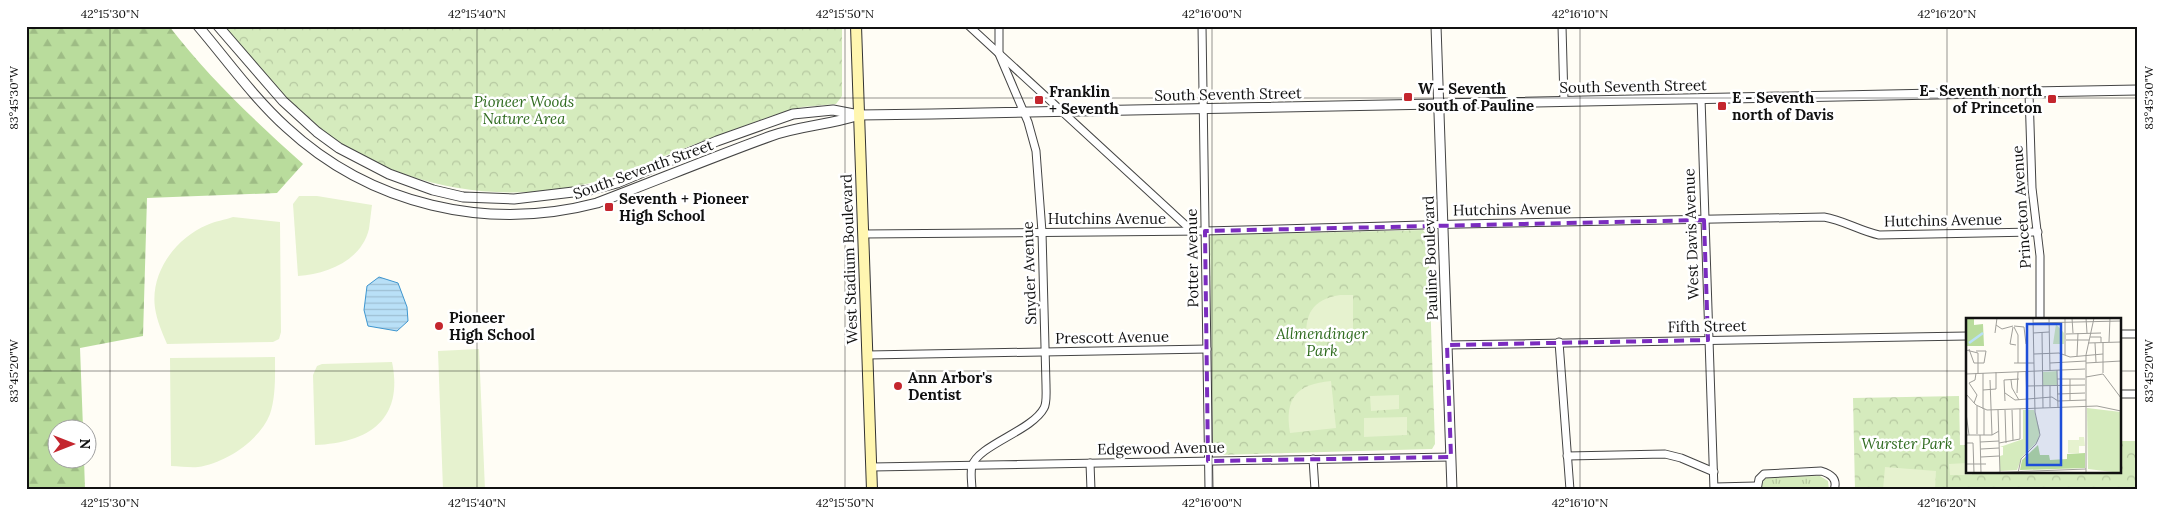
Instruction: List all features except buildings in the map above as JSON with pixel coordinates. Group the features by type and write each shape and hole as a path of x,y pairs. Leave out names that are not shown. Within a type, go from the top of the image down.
{"main road":[{"name":"West Stadium Boulevard","path":"856,26 872,490"}],"street":[{"name":"South Seventh Street","path":"198,26 279,120 308,146 333,163 366,181 416,202 464,212 491,215 573,210 597,204 772,136 807,126 836,122 859,115"},
{"name":"South Seventh Street","path":"218,26 282,101 317,132 339,148 389,174 434,190 463,197 514,199 590,190 617,183 718,141 793,114 833,110 859,115 1064,112 2137,90"},
{"path":"969,26 1192,231"},
{"name":"Snyder Avenue","path":"972,466 979,456 1029,423 1044,408 1046,352 1042,232 1036,151 1023,112 999,54 999,26"},
{"name":"Potter Avenue","path":"1202,26 1209,490"},
{"name":"Pauline Boulevard","path":"1436,26 1452,490"},
{"path":"1562,26 1564,101"},
{"name":"Princeton Avenue","path":"2030,92 2032,188 2038,232 2040,318"},
{"name":"West Davis Avenue","path":"1701,98 1714,488"},
{"name":"Hutchins Avenue","path":"863,234 1205,231 1443,224 1824,217 1837,219 1867,233 1885,235 2038,232"},
{"path":"2120,334 2137,334"},
{"name":"Fifth Street","path":"1447,345 1966,336"},
{"path":"1559,342 1570,490"},
{"name":"Prescott Avenue","path":"868,356 1207,349"},
{"path":"2120,394 2137,394"},
{"path":"1567,456 1665,454 1681,458 1714,472"},
{"name":"Edgewood Avenue","path":"872,467 1451,457"},
{"path":"1314,459 1315,490"},
{"path":"1090,463 1091,490"},
{"path":"972,466 972,490"},
{"path":"1714,488 1757,488 1764,474 1770,472 1821,471 1834,478 1836,485 1834,490"}],"highlighted area":[{"path":"1704,220 1708,340 1447,345 1451,457 1208,461 1205,231"}],"green space":[{"path":"26,26 169,26 233,98 303,164 277,193 147,198 143,336 80,348 83,418 48,418 48,468 84,468 85,490 26,490"},
{"name":"Pioneer Woods Nature Area","path":"225,26 842,26 842,96 836,104 802,107 775,115 595,182 550,190 478,191 442,185 407,175 374,161 342,144 312,122 288,100"},
{"path":"299,196 317,196 372,205 369,229 359,250 331,269 298,276 293,204"},
{"path":"233,217 280,222 281,332 279,339 273,342 167,344 158,322 155,308 157,282 161,269 176,247 185,238 213,222"},
{"name":"Allmendinger Park","path":"1423,230 1428,237 1435,444 1432,449 1217,455 1213,450 1210,237 1212,235"},
{"path":"1340,295 1353,295 1353,342 1306,342 1307,324 1312,310 1322,301"},
{"path":"479,349 485,490 443,490 438,351"},
{"path":"275,357 275,386 272,407 265,424 258,433 241,449 220,461 198,467 171,466 170,358"},
{"path":"392,362 394,382 392,399 387,413 378,424 366,433 351,439 315,445 313,375 317,366 322,364"},
{"path":"1331,381 1336,428 1290,433 1289,411 1295,395 1309,385"},
{"path":"1399,395 1399,409 1371,411 1370,396"},
{"name":"Wurster Park","path":"1959,396 1960,445 1966,445 1966,474 2120,474 2120,441 2137,441 2137,490 1855,490 1853,398"},
{"path":"1407,417 1407,435 1364,437 1364,418"},
{"path":"1966,463 1966,474 1972,475 1950,475 1949,464"},
{"path":"1885,467 1936,471 1935,490 1883,490"},
{"path":"1820,476 1828,481 1829,490 1762,490 1763,482 1768,477"}],"water":[{"path":"379,277 398,283 407,307 408,321 397,331 368,326 364,310 367,286"}],"place":[{"name":"W - Seventh south of Pauline","path":"1408,97"},
{"name":"E- Seventh north of Princeton","path":"2052,99"},
{"name":"Franklin + Seventh","path":"1039,100"},
{"name":"E - Seventh north of Davis","path":"1722,106"},
{"name":"Seventh + Pioneer High School","path":"609,207"},
{"name":"Pioneer High School","path":"439,326"},
{"name":"Ann Arbor's Dentist","path":"898,386"}]}
